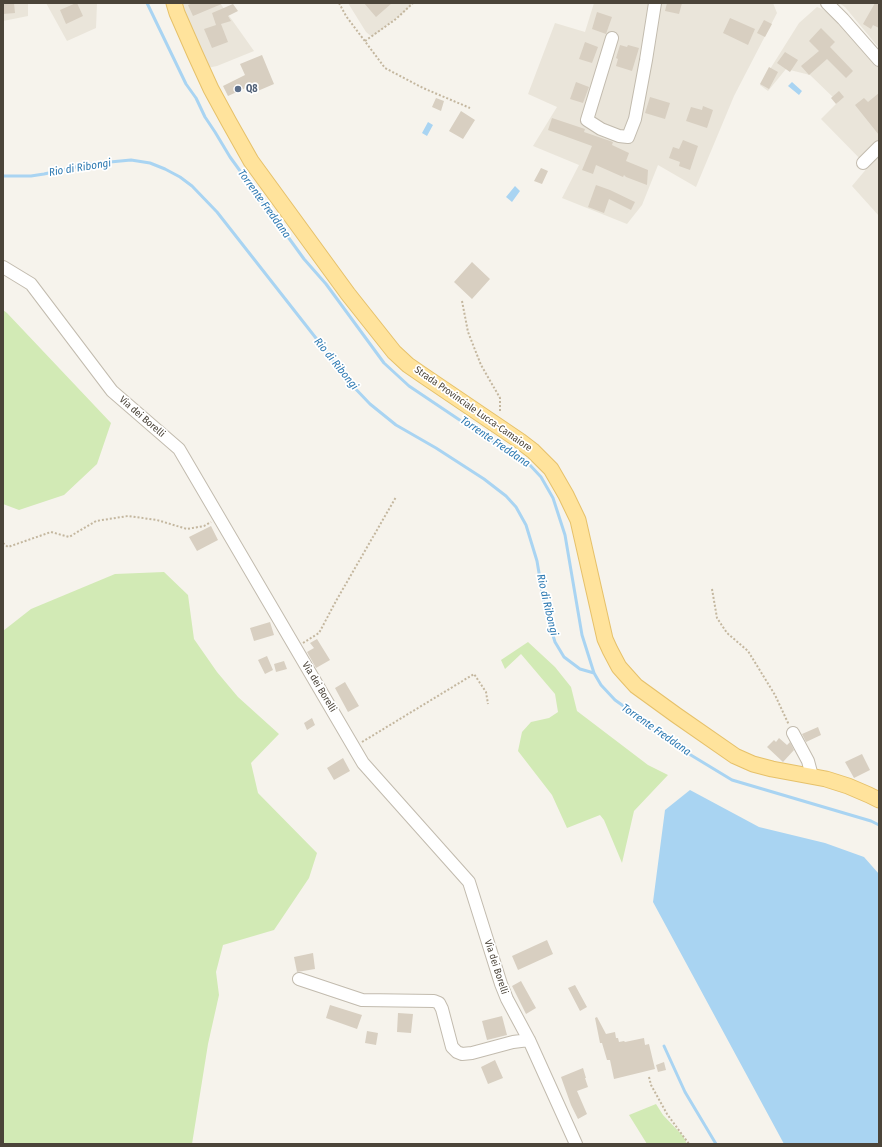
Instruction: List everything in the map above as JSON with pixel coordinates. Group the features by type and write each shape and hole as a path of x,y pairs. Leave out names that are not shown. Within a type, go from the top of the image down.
{"main road":[{"name":"Strada Provinciale Lucca-Camaiore","path":"174,3 177,13 211,88 251,161 348,294 394,352 408,365 527,446 551,469 566,495 580,529 606,639 619,667 636,686 735,756 753,764 772,769 826,779 848,786 879,800"}],"street":[{"path":"612,38 587,120 601,129 619,136 628,137 635,119 646,60 654,3"},
{"path":"827,3 843,18 879,60"},
{"path":"863,163 879,147"},
{"name":"Via dei Borelli","path":"3,267 31,284 112,391 179,449 363,762 469,882 500,984 529,1040 576,1144"},
{"path":"793,733 808,761 812,776"},
{"path":"299,979 362,1000 434,1001 439,1003 452,1047 457,1052 462,1054 472,1053 513,1042 529,1040"}],"path":[{"path":"339,3 346,16 385,68 423,88 470,108"},
{"path":"365,42 396,19 413,3"},
{"path":"462,301 468,332 475,351 486,375 500,398 501,411 499,426"},
{"path":"296,648 319,633 396,497"},
{"path":"3,543 8,547 51,532 69,537 96,521 128,516 157,520 186,529 204,526 219,517"},
{"path":"712,589 717,618 727,633 748,651 775,695 793,733"},
{"path":"354,747 474,674 486,692 488,704"},
{"path":"649,1077 651,1085 667,1114 689,1144"}],"shaded area":[{"path":"3,3 28,3 28,16 3,21"},
{"path":"46,3 97,3 96,28 67,41"},
{"path":"181,3 220,3 254,51 217,66 207,68"},
{"path":"348,3 413,3 372,37 366,32"},
{"path":"594,3 773,3 777,13 734,96 696,187 658,165 642,205 627,224 562,198 579,165 533,146 557,107 528,94 555,23 585,32"},
{"path":"839,3 879,3 879,48 845,7"},
{"path":"817,7 838,19 879,65 879,216 852,186 868,167 821,119 838,102 810,75 786,69 768,91 760,85 799,23"}],"green space":[{"path":"3,310 111,423 97,464 64,495 19,510 3,504"},
{"path":"164,572 188,595 194,639 217,672 238,697 279,734 251,763 258,793 317,853 309,878 274,930 223,945 216,972 219,995 208,1044 192,1144 3,1144 3,631 31,609 115,574"},
{"path":"528,642 555,667 571,687 577,711 648,765 668,775 634,811 622,863 604,820 600,815 567,828 552,795 518,751 522,732 531,722 549,718 558,712 555,694 521,654 505,669 501,660"},
{"path":"656,1104 663,1115 683,1136 687,1144 647,1144 629,1115"}],"water":[{"path":"792,82 802,91 799,95 788,86"},
{"path":"428,122 433,125 427,136 422,133"},
{"path":"515,186 520,191 512,202 506,197"},
{"path":"690,790 759,827 825,843 864,857 879,874 879,1144 784,1144 653,902 665,810"}],"building":[{"path":"3,3 14,3 15,13 3,14"},
{"path":"76,3 83,16 66,24 60,10"},
{"path":"193,3 224,3 193,16 188,5"},
{"path":"364,3 392,3 376,17"},
{"path":"667,3 682,3 679,14 665,11"},
{"path":"875,3 879,3 879,28 873,25 871,29 863,24"},
{"path":"233,4 238,11 228,16 231,21 221,24 228,42 212,48 204,29 216,25 212,13"},
{"path":"597,12 612,17 606,34 592,29"},
{"path":"730,18 755,29 748,45 723,33"},
{"path":"764,20 772,24 765,37 757,33"},
{"path":"821,28 835,42 830,47 853,71 846,78 827,59 809,75 801,66 819,51 809,41"},
{"path":"585,42 598,47 592,63 579,59"},
{"path":"620,45 627,47 628,45 639,48 632,71 616,66 618,59 616,58"},
{"path":"785,52 798,60 790,72 777,63"},
{"path":"262,55 274,84 253,93 250,86 228,96 223,86 245,75 240,64"},
{"path":"769,67 778,72 769,89 760,84"},
{"path":"576,82 589,87 583,103 570,99"},
{"path":"839,91 844,97 836,104 831,98"},
{"path":"879,93 879,135 855,105 864,98 868,102"},
{"path":"650,97 670,103 665,119 645,113"},
{"path":"436,98 444,101 441,111 432,107"},
{"path":"703,106 713,110 707,128 686,121 691,107 702,110"},
{"path":"461,111 475,120 463,139 449,131"},
{"path":"552,118 585,129 584,132 613,142 612,145 629,153 626,161 648,170 647,185 624,175 623,177 596,165 593,174 582,170 592,146 548,130"},
{"path":"683,140 698,146 690,170 679,166 680,162 669,158 673,147 679,149"},
{"path":"541,168 548,171 542,184 534,181"},
{"path":"596,185 635,202 631,210 609,199 604,213 588,207"},
{"path":"472,262 490,279 472,299 454,282"},
{"path":"211,526 218,540 197,551 189,537"},
{"path":"270,622 274,635 254,641 250,628"},
{"path":"317,639 330,660 316,668 307,652 314,648 310,643"},
{"path":"267,656 273,670 265,674 258,660"},
{"path":"284,661 287,669 276,672 274,664"},
{"path":"345,682 359,706 348,712 335,688"},
{"path":"312,718 315,725 307,730 304,723"},
{"path":"818,727 821,735 806,742 802,734"},
{"path":"779,738 787,745 790,742 794,750 783,762 767,747 774,740 776,742"},
{"path":"862,754 870,770 854,778 845,762"},
{"path":"343,758 350,771 334,780 327,768"},
{"path":"547,940 553,954 518,970 512,956"},
{"path":"313,953 315,969 297,972 294,957"},
{"path":"521,981 536,1008 526,1014 512,986"},
{"path":"575,985 587,1007 580,1011 568,988"},
{"path":"330,1005 362,1015 357,1029 326,1018"},
{"path":"398,1013 413,1014 411,1033 397,1032"},
{"path":"502,1016 507,1035 487,1040 482,1021"},
{"path":"597,1017 606,1034 615,1032 616,1038 618,1038 619,1042 644,1038 645,1045 649,1044 655,1069 614,1079 610,1060 607,1060 602,1043 600,1043 595,1018"},
{"path":"367,1031 378,1033 376,1045 365,1043"},
{"path":"495,1060 503,1078 488,1084 481,1067"},
{"path":"664,1062 666,1070 658,1072 656,1065"},
{"path":"583,1068 588,1087 577,1091 587,1114 578,1119 571,1105 561,1077"}],"waterway":[{"name":"Torrente Freddana","path":"147,3 186,84 196,98 205,117 230,157 304,259 326,284 384,363 409,386 476,431 528,463 541,477 553,498 565,535 582,635 594,673 601,685 615,700 671,743 732,780 871,821 879,825"},
{"name":"Rio di Ribongi","path":"3,176 31,176 89,164 131,160 150,163 165,169 180,177 192,186 217,212 350,383 370,404 396,425 436,448 484,479 506,496 516,507 526,525 537,561 545,609 555,642 564,657 580,669 594,673"},
{"path":"664,1046 685,1092 716,1144"}],"place":[{"name":"Q8","path":"238,89"}]}
